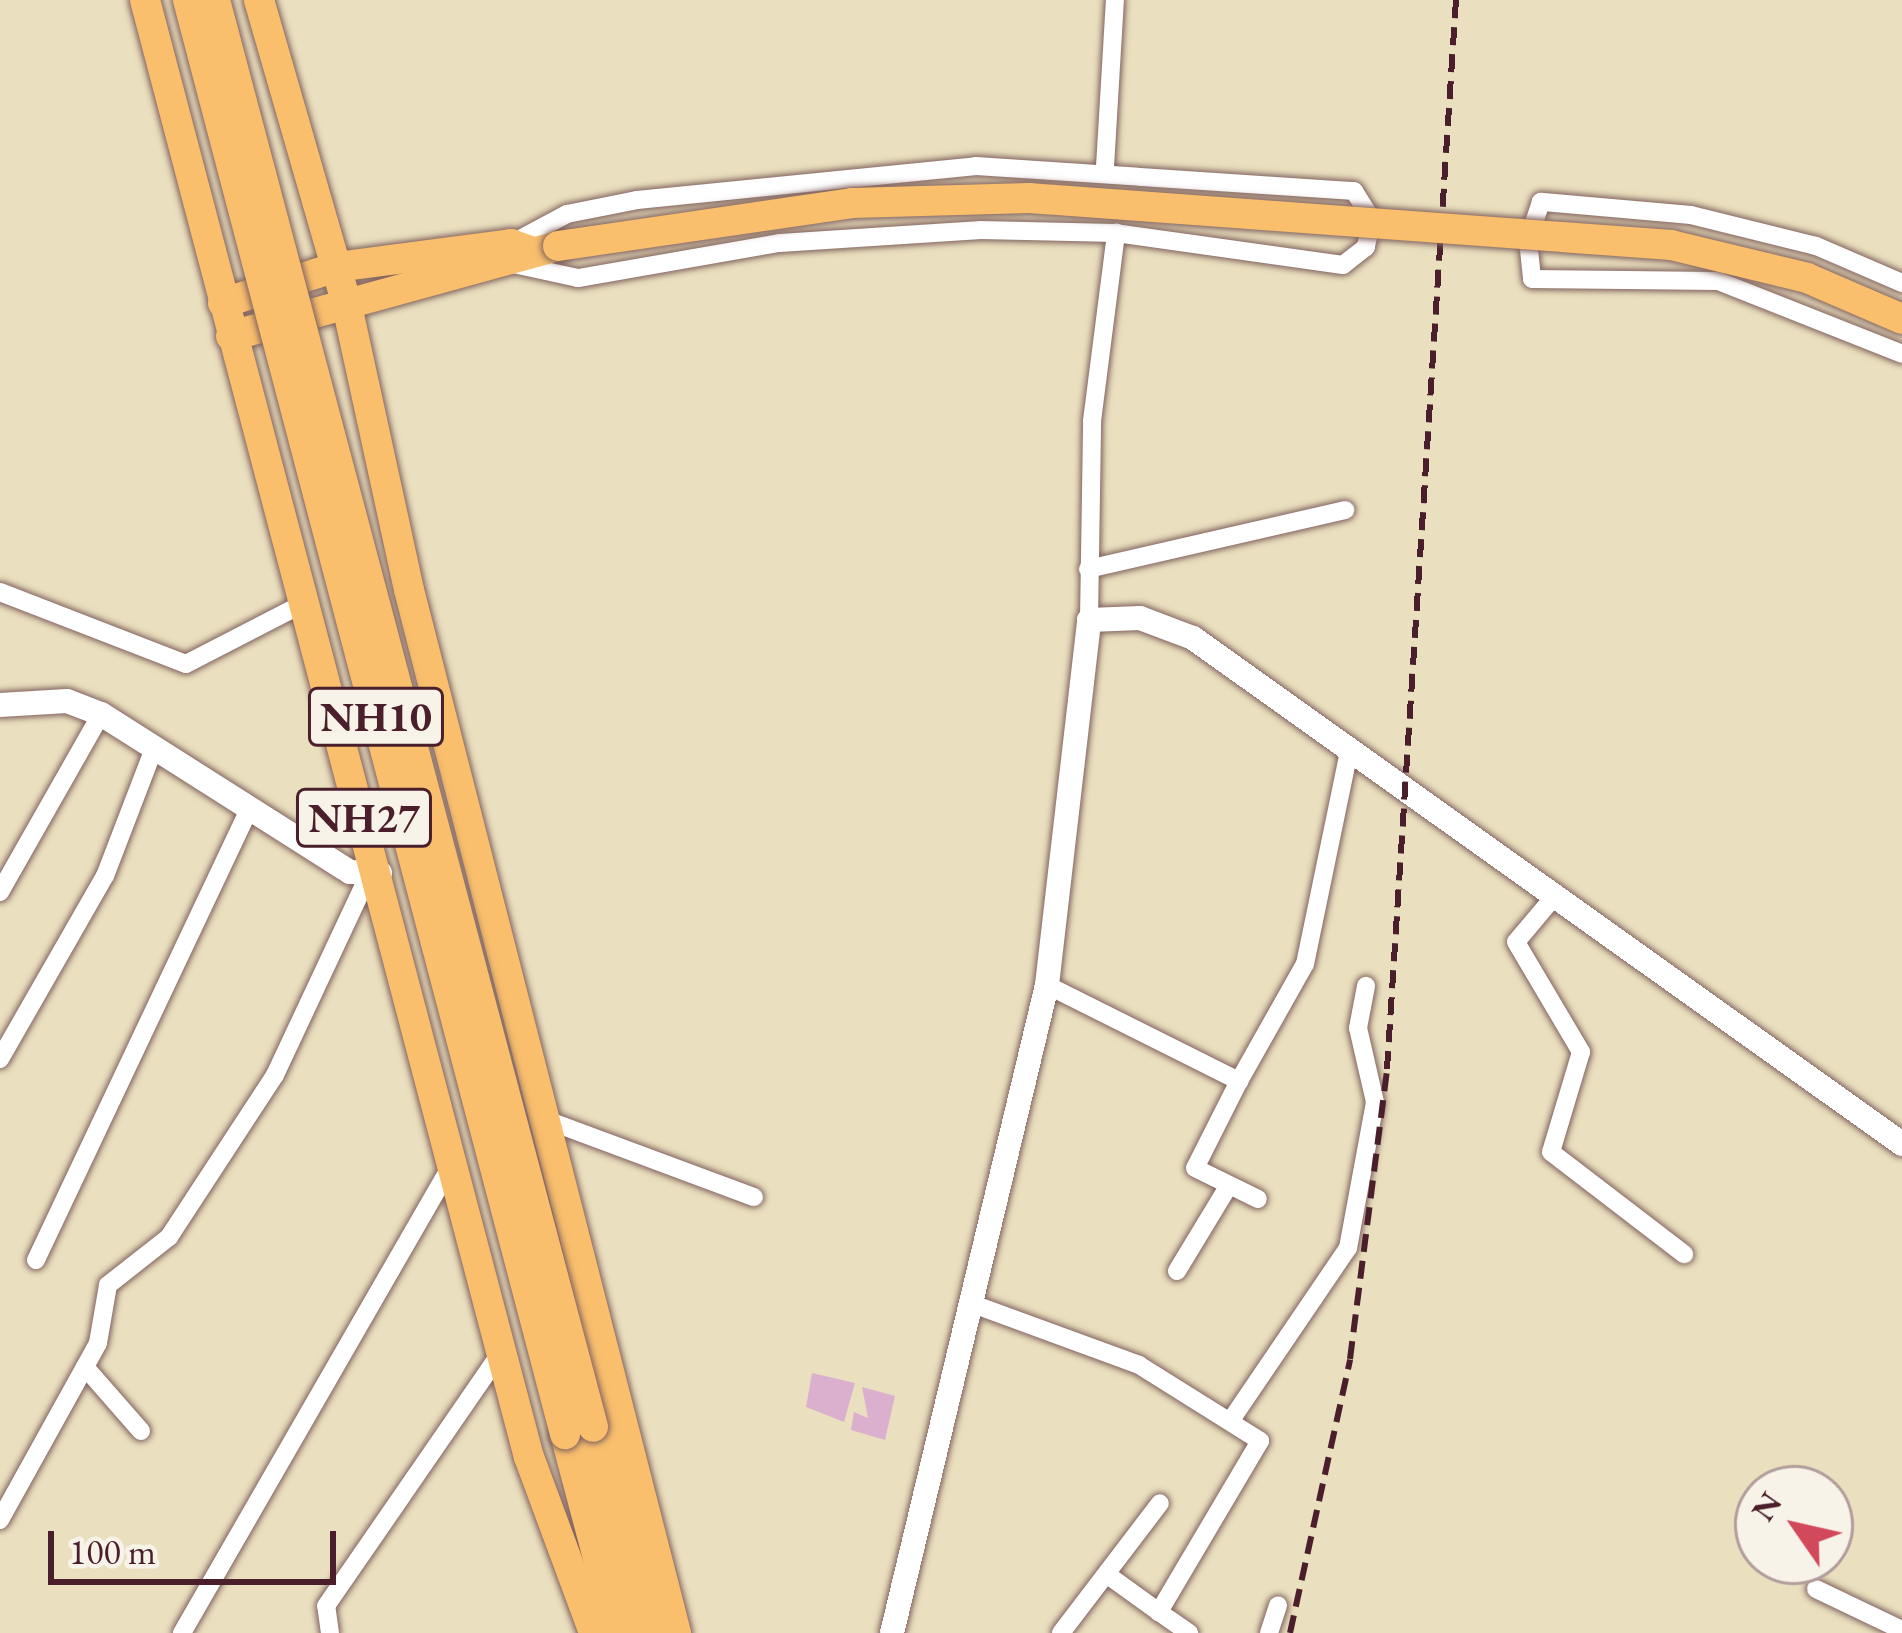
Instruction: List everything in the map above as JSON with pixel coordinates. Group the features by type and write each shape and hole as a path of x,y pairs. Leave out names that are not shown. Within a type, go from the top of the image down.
{"highway":[{"name":"NH27","path":"145,0 501,1352 588,1628"},
{"name":"NH10","path":"188,0 579,1431 647,1633"},
{"name":"NH10","path":"215,0 579,1431 618,1633"},
{"name":"NH27","path":"259,0 338,267 544,1119 676,1633"},
{"path":"223,302 338,267 528,251 852,203 1029,198 1671,245 1807,278 1902,320"},
{"path":"231,337 528,251"}],"street":[{"path":"1105,167 1115,0"},
{"path":"1105,167 1354,191 1372,220 1366,248 1343,265 1116,233 847,236 578,278 528,251 567,214 707,188 912,168 1105,167"},
{"path":"1902,283 1816,246 1690,215 1541,202 1528,240 1532,279 1718,281 1902,353"},
{"path":"892,1633 1047,985 1089,620 1088,568 1116,233"},
{"path":"1088,568 1345,510"},
{"path":"0,592 186,664 304,603"},
{"path":"1089,620 1176,629 1902,1144"},
{"path":"0,705 67,701 101,714 248,812 374,876 275,1075 169,1237 108,1285 85,1367 0,1520"},
{"path":"0,892 101,714"},
{"path":"0,1058 104,876 155,746"},
{"path":"1258,1199 1195,1168 1305,964 1348,751"},
{"path":"36,1260 248,812"},
{"path":"1552,898 1516,942 1581,1052 1551,1152 1684,1254"},
{"path":"1047,985 1239,1082"},
{"path":"1231,1420 1348,1248 1375,1102 1358,1028 1366,986"},
{"path":"544,1119 754,1197"},
{"path":"182,1633 454,1160"},
{"path":"1177,1271 1229,1185"},
{"path":"970,1303 1099,1346 1260,1441 1159,1612"},
{"path":"330,1633 326,1606 501,1352"},
{"path":"85,1367 141,1431"},
{"path":"1061,1633 1109,1576 1160,1503"},
{"path":"1109,1576 1190,1633"},
{"path":"1816,1589 1902,1630"},
{"path":"1269,1633 1278,1605"}],"building":[{"path":"812,1373 855,1383 844,1422 806,1407"},
{"path":"862,1387 895,1396 885,1440 851,1430 854,1412 868,1418"}],"railway":[{"path":"1290,1633 1350,1359 1387,1069 1456,0"}]}
